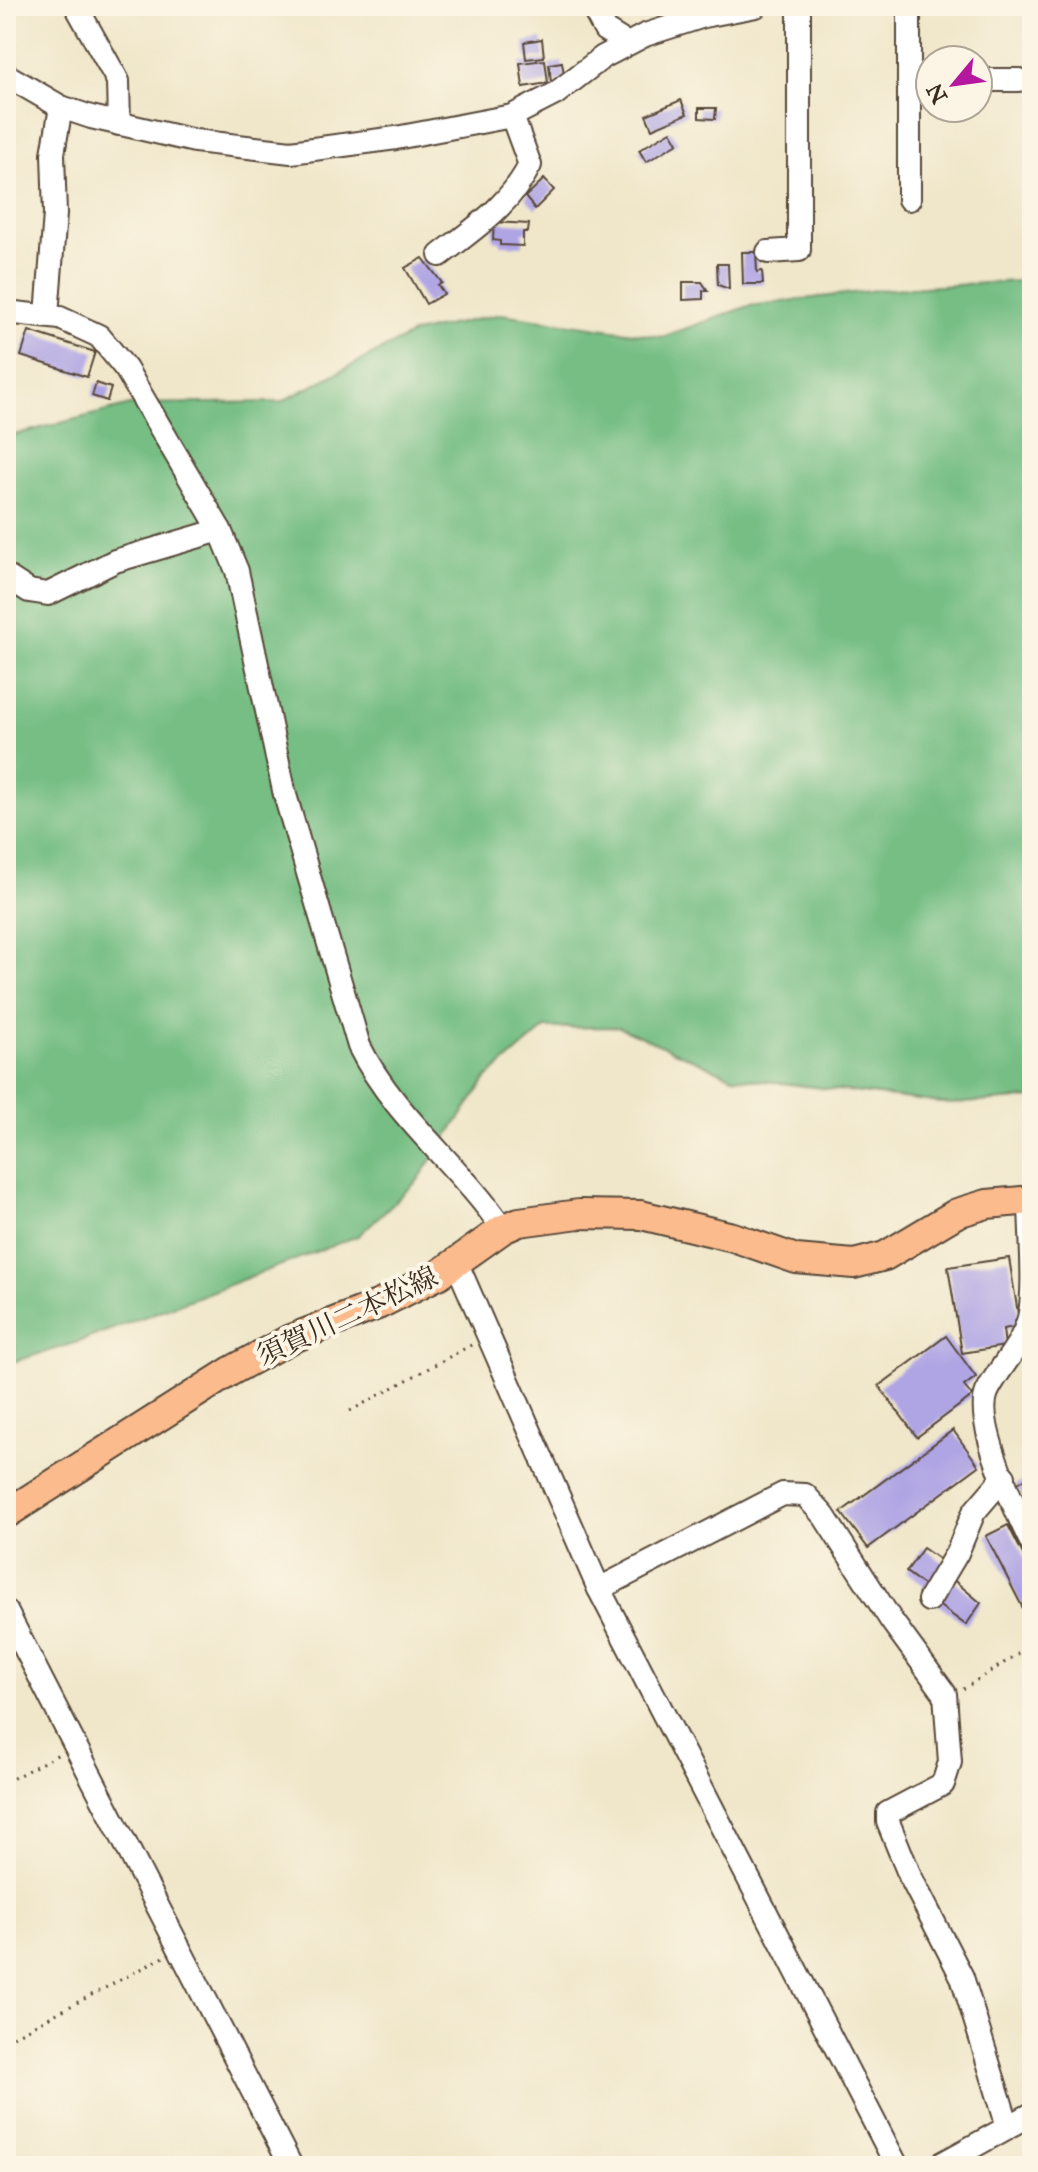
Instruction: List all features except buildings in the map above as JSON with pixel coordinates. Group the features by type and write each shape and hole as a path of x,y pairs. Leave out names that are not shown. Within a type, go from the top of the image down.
{"main road":[{"name":"須賀川二本松線","path":"6,1514 231,1371 288,1340 380,1304 457,1264 503,1229 549,1216 641,1215 733,1237 796,1259 854,1264 885,1256 957,1213 987,1204 1031,1200"}],"street":[{"path":"76,6 118,81 122,106 119,124"},
{"path":"592,6 605,30 626,43"},
{"path":"6,75 61,107 119,124 195,141 291,152 396,138 512,116 555,94 626,43 669,26 756,6"},
{"path":"768,252 799,250 799,6"},
{"path":"909,6 915,44"},
{"path":"994,80 1019,80"},
{"path":"47,315 55,214 53,154 61,107"},
{"path":"440,255 499,209 530,165 512,116"},
{"path":"909,199 916,124"},
{"path":"6,312 47,315 87,328 112,350 220,530 237,571 285,795 359,1046 372,1072 395,1103 465,1177 503,1229"},
{"path":"6,576 29,591 48,594 115,561 220,530"},
{"path":"1031,1200 1030,1315 1018,1349 989,1389 984,1411 1004,1477 1032,1544"},
{"path":"457,1264 599,1589 897,2166"},
{"path":"929,1600 957,1553 974,1512 1004,1477"},
{"path":"599,1589 783,1494 805,1495 824,1516 947,1701 950,1762 943,1784 888,1813 888,1822 910,1876 962,1977 1008,2127"},
{"path":"6,1611 291,2166"},
{"path":"938,2166 1032,2114"}],"path":[{"path":"350,1411 487,1337"},
{"path":"947,1701 1032,1645"},
{"path":"6,1782 76,1745"},
{"path":"6,2040 181,1947"}],"green space":[{"path":"1032,280 1032,1098 950,1104 733,1077 619,1027 545,1028 487,1078 418,1180 358,1236 78,1342 6,1364 6,437 134,404 281,402 414,333 501,314 662,337 749,306 877,290"}]}
